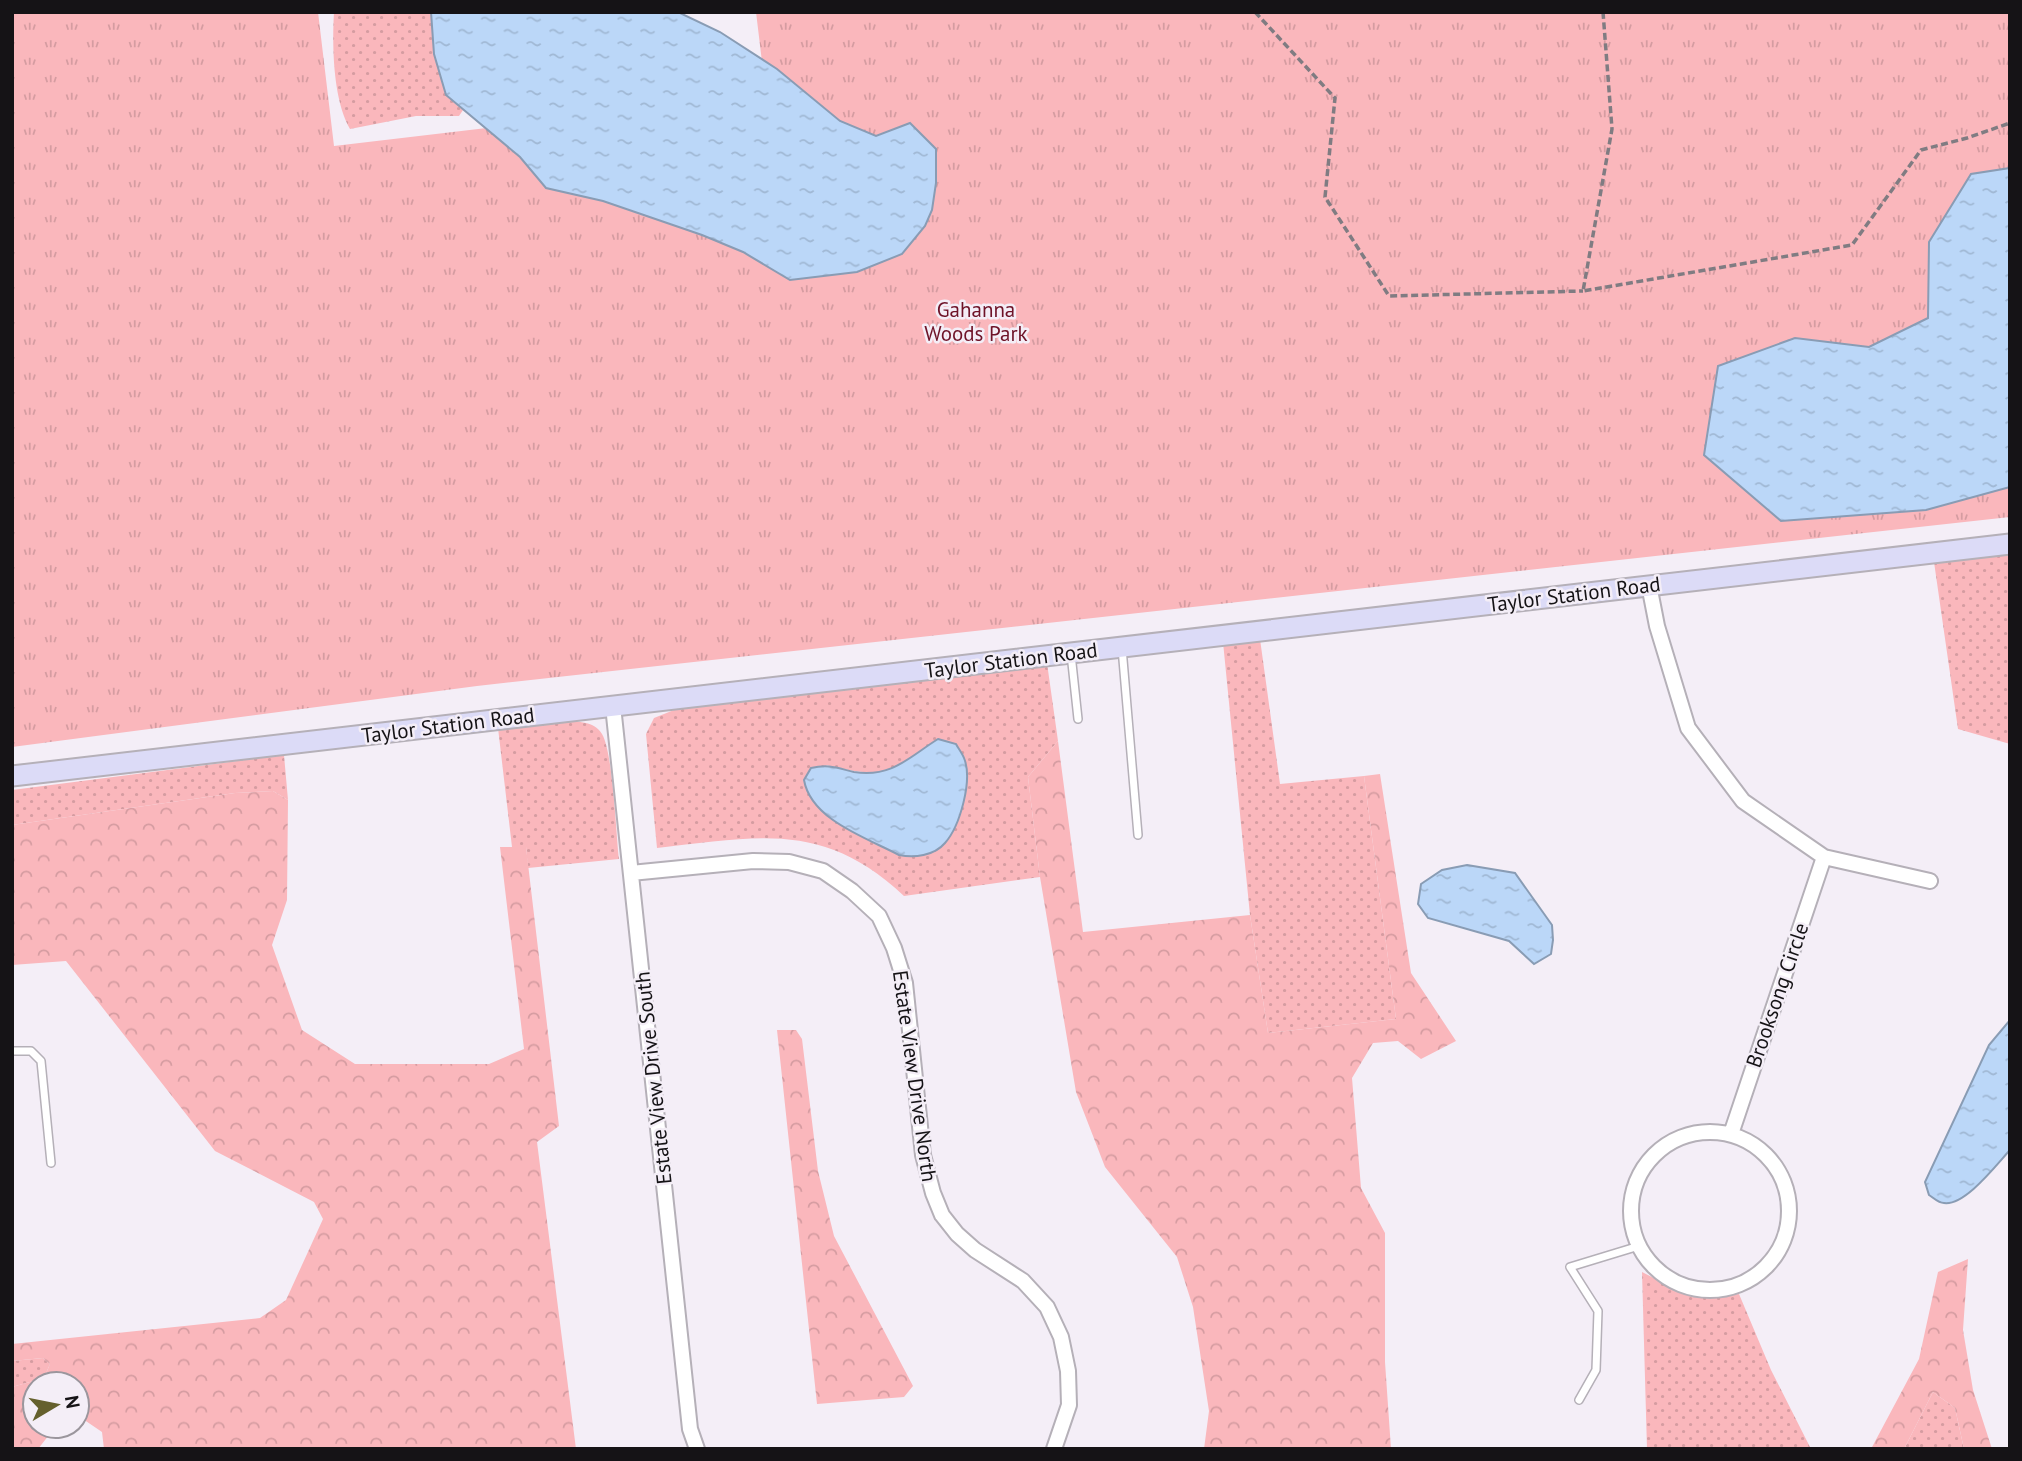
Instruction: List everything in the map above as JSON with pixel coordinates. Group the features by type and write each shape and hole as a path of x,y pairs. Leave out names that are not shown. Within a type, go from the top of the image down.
{"main road":[{"name":"Taylor Station Road","path":"12,776 2010,544"}],"street":[{"path":"1649,585 1657,626 1688,728 1743,801 1824,857 1930,881"},
{"name":"Estate View Drive South","path":"613,706 690,1429 697,1449"},
{"name":"Brooksong Circle","path":"1731,1134 1824,857"},
{"name":"Estate View Drive North","path":"631,873 753,861 789,862 823,871 852,891 879,916 894,948 905,983 923,1155 933,1193 943,1215 957,1234 975,1250 1023,1280 1047,1307 1061,1338 1068,1371 1069,1405 1054,1449"},
{"path":"1711,1131 1731,1134 1749,1142 1765,1153 1786,1187 1788,1226 1782,1245 1757,1275 1740,1284 1701,1290 1682,1285 1665,1276 1650,1262 1639,1246 1633,1227 1631,1206 1643,1168 1656,1153 1672,1141 1691,1133 1711,1131"}],"lane":[{"path":"1122,647 1138,835"},
{"path":"1070,653 1078,719"},
{"path":"12,1051 31,1051 41,1061 51,1163"},
{"path":"1579,1400 1596,1370 1598,1311 1570,1267 1639,1246"}],"path":[{"path":"1255,12 1335,98 1325,197 1389,296 1583,292 1852,245 1921,150 2010,123"},
{"path":"1583,292 1612,130 1603,12"}],"green space":[{"name":"Gahanna Woods Park","path":"12,12 318,12 334,146 766,95 756,12 2010,12 2010,517 477,686 12,747"},
{"path":"334,12 431,12 434,54 446,95 463,110 459,116 416,116 350,129 337,88 333,41"},
{"path":"2010,553 2010,744 1958,729 1934,562"},
{"path":"1260,639 1280,784 1364,776 1396,1019 1268,1033 1250,915 1223,642"},
{"path":"1047,663 1058,741 1028,777 1040,877 904,896 874,872 846,855 788,839 726,840 657,848 646,734 654,718 674,710","holes":["938,739 899,855 826,765 864,772 884,772 902,765"]},
{"path":"563,721 590,724 602,734 609,758 619,859 528,868 526,847 512,847 498,728"},
{"path":"1058,741 1083,932 1250,915 1268,1033 1396,1019 1364,776 1380,774 1411,973 1456,1041 1421,1059 1398,1041 1373,1043 1352,1078 1361,1188 1385,1233 1385,1362 1391,1449 1204,1449 1209,1411 1193,1307 1177,1257 1105,1167 1076,1092 1040,877 1028,777"},
{"path":"284,755 288,800 273,791 235,793 12,825 12,790"},
{"path":"273,791 288,800 287,900 272,945 302,1030 355,1064 489,1064 524,1049 500,847 526,847 559,1126 537,1142 576,1449 104,1449 102,1432 91,1425 91,1370 47,1370 50,1364 43,1358 12,1361 12,1344 260,1318 286,1300 323,1219 314,1202 215,1151 66,961 12,965 12,825 235,793"},
{"path":"777,1030 796,1030 802,1039 818,1171 834,1236 913,1386 904,1397 817,1404"},
{"path":"1968,1259 1963,1330 1973,1390 1992,1449 1964,1449 1955,1408 1933,1392 1904,1449 1871,1449 1919,1359 1938,1272"},
{"path":"1642,1272 1689,1292 1739,1294 1771,1370 1811,1449 1647,1449"},
{"path":"43,1358 50,1364 47,1370 21,1370 21,1384 12,1387 12,1361"},
{"path":"21,1384 21,1440 45,1440 38,1449 12,1449 12,1387"},
{"path":"1933,1392 1955,1408 1964,1449 1904,1449"}],"water":[{"path":"431,12 678,12 720,32 777,69 840,121 876,136 910,123 936,149 936,183 932,210 925,226 902,254 857,272 790,280 743,252 702,235 603,201 546,188 520,157 446,95 434,54"},
{"path":"2010,168 2010,487 1926,510 1781,521 1704,455 1718,366 1795,338 1869,347 1928,318 1929,242 1971,174"},
{"path":"938,739 956,744 964,758 967,778 964,802 956,826 945,843 930,853 917,856 899,855 872,842 829,817 809,794 804,780 811,768 828,766 854,772 879,772 899,764"},
{"path":"1467,865 1515,873 1552,925 1551,954 1534,964 1509,941 1428,918 1418,904 1421,884 1442,870"},
{"path":"2010,1020 2010,1150 1970,1192 1952,1202 1940,1202 1929,1195 1925,1182 1989,1045"}]}
